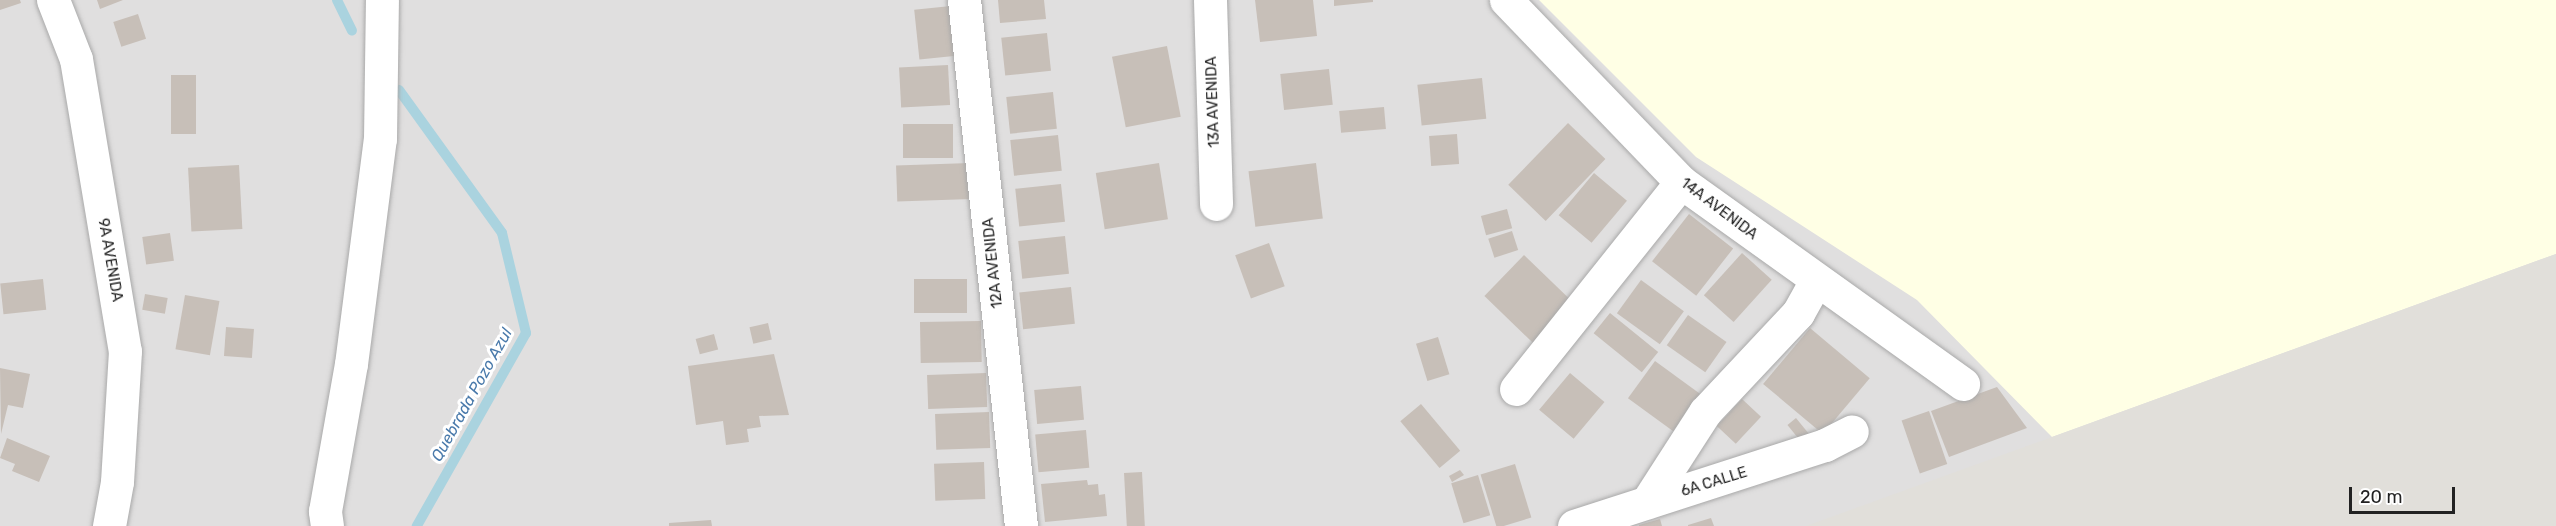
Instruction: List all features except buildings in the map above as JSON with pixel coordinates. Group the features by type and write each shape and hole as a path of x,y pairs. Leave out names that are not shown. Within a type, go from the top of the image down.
{"street":[{"name":"9A AVENIDA","path":"53,0 76,59 125,351 117,482 110,526"},
{"path":"327,526 325,511 351,364 380,139 382,0"},
{"name":"12A AVENIDA","path":"964,0 1021,526"},
{"name":"13A AVENIDA","path":"1210,0 1216,204"},
{"name":"14A AVENIDA","path":"1506,0 1681,182 1816,281 1963,384"},
{"path":"1516,389 1681,182"},
{"path":"1647,502 1706,412 1798,313 1816,281"},
{"name":"6A CALLE","path":"1574,526 1803,453 1852,431"}],"shaded area":[{"path":"0,0 2556,0 2556,526 0,526"},
{"path":"1539,0 2556,0 2556,254 2052,437 1917,300 1696,157"},
{"path":"2556,254 2556,526 1806,526 2052,437"}],"waterway":[{"name":"Quebrada Pozo Azul","path":"337,0 352,31"},
{"name":"Quebrada Pozo Azul","path":"399,90 502,233 526,333 417,526"}]}
